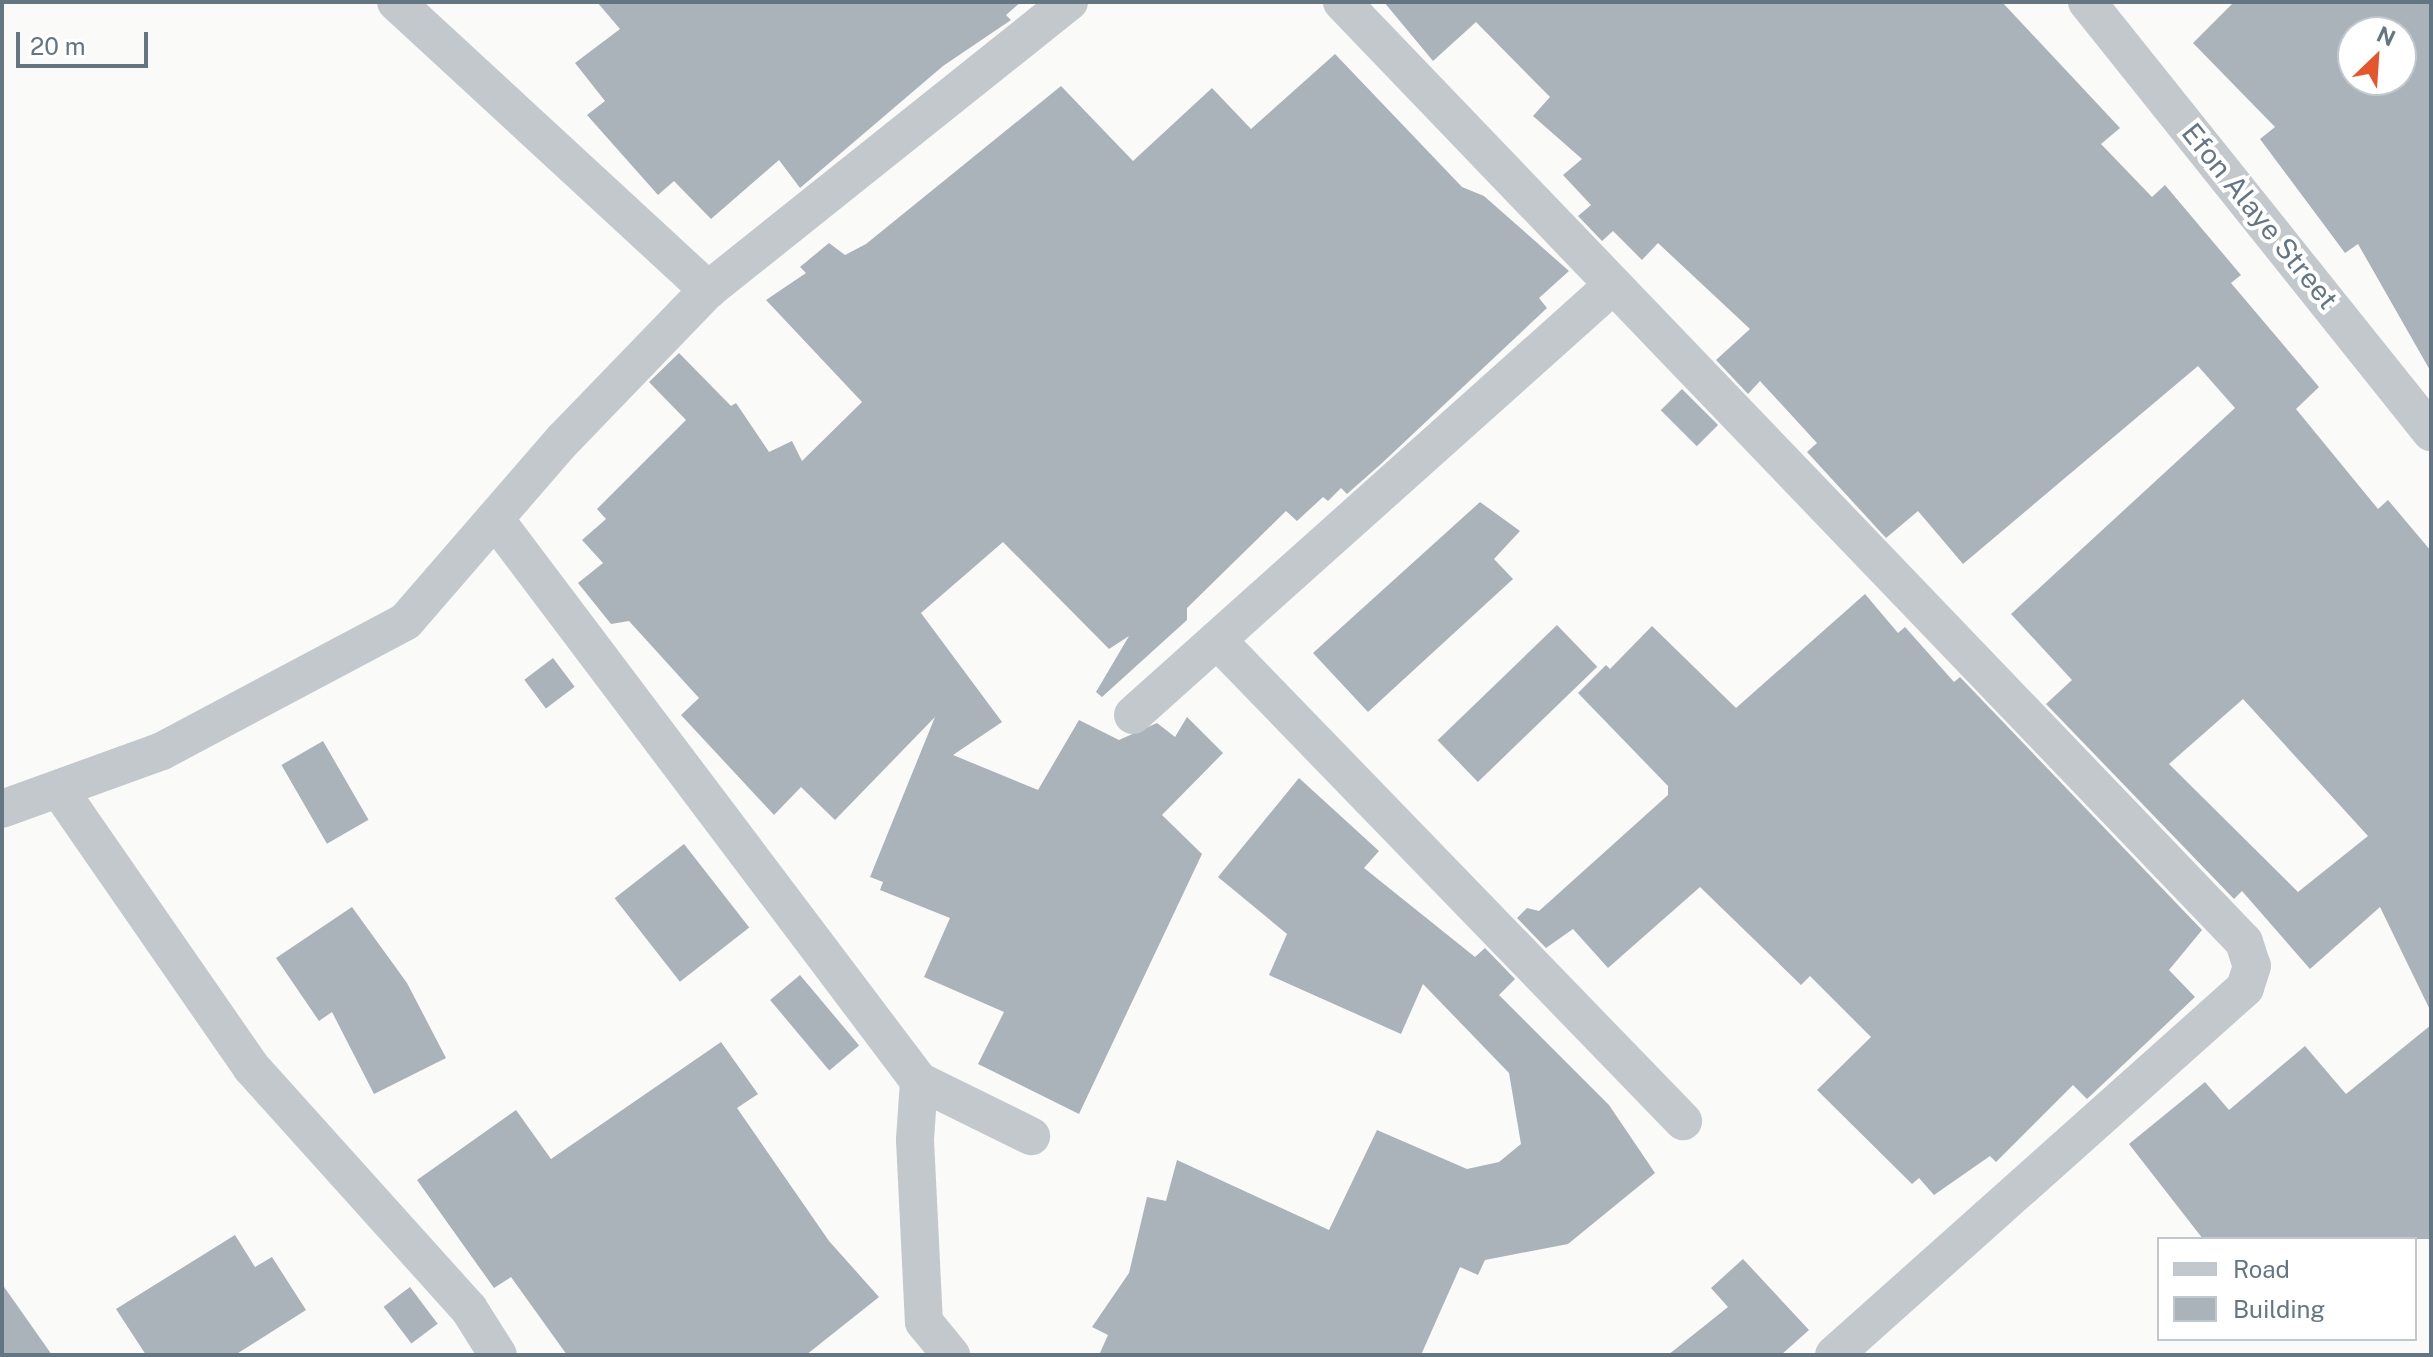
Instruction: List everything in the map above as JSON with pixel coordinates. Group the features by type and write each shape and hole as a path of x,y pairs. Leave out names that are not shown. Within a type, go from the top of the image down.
{"street":[{"path":"396,2 708,290"},
{"path":"2,809 60,791 162,751 406,621 495,519 708,290 1069,2"},
{"path":"1342,2 1611,287 2244,942 2252,966 2245,988 1834,1355"},
{"name":"Efon Alaye Street","path":"2087,2 2431,432"},
{"path":"1133,715 1611,287"},
{"path":"495,519 919,1081 1031,1136"},
{"path":"1217,640 1683,1121"},
{"path":"60,791 251,1067 469,1309 498,1355"},
{"path":"919,1081 915,1140 924,1322 951,1355"}],"building":[{"path":"597,2 1021,2 1006,15 1011,20 943,66 800,188 779,160 711,219 674,181 658,195 587,115 605,101 575,63 620,29"},
{"path":"1384,2 2002,2 2120,128 2101,144 2152,197 2165,185 2241,275 2231,283 2319,387 2296,409 2378,509 2388,500 2431,551 2431,1012 2380,907 2310,969 2242,891 2234,899 2046,704 2072,680 2011,614 2235,408 2198,366 1963,564 1918,511 1886,538 1807,452 1817,443 1760,381 1748,394 1716,360 1750,329 1658,243 1642,260 1613,231 1602,241 1578,216 1591,205 1563,175 1582,159 1533,116 1550,97 1476,22 1433,61","holes":["2243,699 2368,836 2298,892 2169,764"]},
{"path":"2234,2 2431,2 2431,372 2358,244 2345,253 2260,139 2275,127 2193,43"},
{"path":"1335,54 1462,187 1484,196 1569,271 1539,298 1547,308 1381,464 1347,494 1341,488 1328,501 1323,497 1297,521 1286,511 1187,608 1187,620 1102,697 1096,692 1129,636 1109,649 1003,542 921,613 1002,722 953,755 1038,790 1079,720 1119,740 1157,723 1175,737 1187,717 1223,753 1162,815 1202,854 1079,1114 978,1064 1004,1012 924,977 950,918 880,890 883,882 870,877 935,717 835,820 801,787 774,815 681,715 699,698 629,621 611,624 578,583 603,563 582,540 606,519 597,509 686,420 649,382 679,353 731,406 736,403 769,452 792,441 802,461 862,402 766,300 806,273 800,267 829,243 845,255 866,244 1061,86 1133,161 1212,88 1251,129"},
{"path":"1682,389 1718,425 1697,446 1661,410"},
{"path":"1480,502 1520,531 1494,559 1513,579 1368,712 1313,653"},
{"path":"1865,594 1898,633 1905,627 1954,682 1960,677 2202,930 2169,970 2195,997 2087,1099 2073,1085 1996,1162 1990,1156 1934,1195 1919,1178 1912,1184 1817,1090 1871,1037 1810,976 1801,985 1700,887 1608,968 1573,929 1546,948 1517,918 1527,908 1539,911 1668,795 1668,786 1578,693 1606,665 1610,669 1652,626 1736,708"},
{"path":"1557,625 1597,667 1478,782 1438,740"},
{"path":"553,658 575,687 546,708 524,680"},
{"path":"323,741 369,820 327,844 281,765"},
{"path":"1299,778 1379,851 1364,868 1475,957 1485,948 1515,979 1499,995 1609,1105 1655,1173 1568,1244 1485,1260 1478,1275 1460,1267 1421,1355 1099,1355 1108,1335 1092,1327 1129,1273 1147,1197 1166,1201 1177,1160 1329,1230 1377,1130 1467,1169 1499,1162 1521,1144 1509,1073 1423,984 1401,1034 1269,975 1287,934 1218,877"},
{"path":"684,844 749,928 680,982 615,898"},
{"path":"352,907 407,983 446,1058 374,1094 332,1012 319,1021 276,958"},
{"path":"800,975 859,1045 829,1071 770,1000"},
{"path":"2431,1025 2431,1239 2201,1237 2129,1144 2205,1082 2229,1110 2305,1046 2346,1094"},
{"path":"721,1042 758,1094 737,1108 829,1241 879,1297 806,1355 567,1355 511,1277 494,1288 417,1180 516,1110 551,1159"},
{"path":"235,1235 255,1267 272,1257 306,1310 235,1355 146,1355 116,1309"},
{"path":"1743,1259 1809,1330 1781,1355 1668,1355 1728,1307 1711,1288"},
{"path":"2,1284 52,1355 2,1355"},
{"path":"410,1287 438,1324 411,1344 384,1307"}]}
